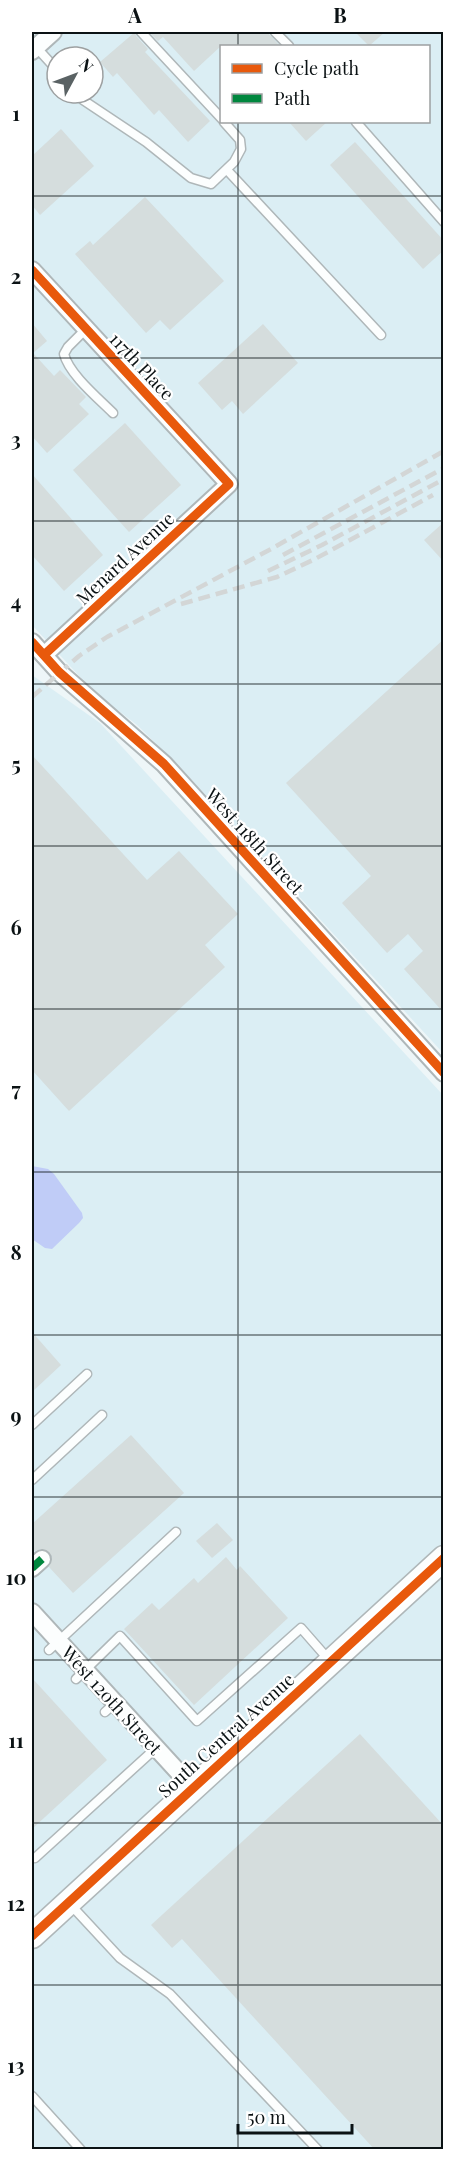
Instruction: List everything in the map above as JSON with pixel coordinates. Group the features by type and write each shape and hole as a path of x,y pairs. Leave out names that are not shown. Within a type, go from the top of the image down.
{"street":[{"path":"34,49 50,33"},
{"name":"117th Place","path":"32,270 229,484"},
{"name":"Menard Avenue","path":"44,656 229,484"},
{"name":"West 118th Street","path":"32,642 59,672 164,764 444,1073"},
{"name":"South Central Avenue","path":"36,1928 68,1902 444,1558"},
{"name":"West 120th Street","path":"32,1612 54,1646 110,1707 156,1748 193,1788"}],"lane":[{"path":"141,32 220,117"},
{"path":"275,32 288,45"},
{"path":"90,105 146,142 191,178 211,184 227,170 241,149 240,140 226,123"},
{"path":"357,123 444,222"},
{"path":"227,170 381,335"},
{"path":"86,329 68,347 64,354 65,360 80,379 113,412"},
{"path":"32,1425 87,1374"},
{"path":"32,1480 102,1415"},
{"path":"54,1646 176,1532"},
{"path":"81,1675 120,1636 197,1721 301,1628 330,1662"},
{"path":"35,1858 156,1748"},
{"path":"68,1902 120,1958 170,1994 318,2150"},
{"path":"32,2096 81,2150"}],"shaded area":[{"path":"32,32 443,32 443,1053 179,766 137,725 93,691 32,625"},
{"path":"32,675 100,723 443,1095 443,2149 32,2149"}],"water":[{"path":"32,1166 48,1169 54,1174 82,1213 83,1218 79,1223 52,1249 45,1248 32,1239"}],"building":[{"path":"135,32 148,49 145,52 210,121 188,142 159,110 154,115 117,73 113,77 105,68 105,58"},
{"path":"149,32 267,32 279,45 220,45 194,71 163,37 158,41"},
{"path":"355,32 385,32 370,45"},
{"path":"290,123 326,123 306,141"},
{"path":"61,129 94,166 40,215 32,205 32,156"},
{"path":"355,142 444,241 444,250 423,269 330,165"},
{"path":"145,197 224,281 170,330 160,320 146,333 75,254 90,241 93,245"},
{"path":"32,323 47,341 33,353 54,376 60,370 86,397 79,404 89,414 47,453 32,436"},
{"path":"263,324 298,363 243,414 232,401 222,410 198,383"},
{"path":"125,423 181,485 129,532 73,470"},
{"path":"32,474 103,555 64,591 32,555"},
{"path":"444,522 444,562 424,540"},
{"path":"444,639 444,1013 404,969 423,951 408,934 387,953 342,903 371,876 286,783"},
{"path":"32,755 147,880 179,851 238,914 205,945 225,967 69,1111 32,1070"},
{"path":"32,1332 61,1365 32,1392"},
{"path":"131,1435 184,1493 73,1593 49,1567 52,1557 49,1552 40,1549 35,1551 32,1547 32,1524"},
{"path":"217,1523 233,1540 212,1558 196,1541"},
{"path":"226,1557 237,1570 240,1566 288,1618 194,1705 124,1629 152,1603 159,1610 194,1578 198,1583"},
{"path":"32,1678 107,1760 32,1829"},
{"path":"360,1734 444,1826 444,2150 375,2150 182,1939 172,1948 151,1925"}],"railway":[{"path":"32,697 79,656 107,637 271,549 444,451"},
{"path":"283,555 444,468"},
{"path":"268,571 322,545 444,479"},
{"path":"181,604 277,577 433,495"}],"marked path":[{"path":"32,1568 42,1559"}],"cycle path":[{"path":"32,270 229,484 44,655"},
{"path":"32,642 59,672 164,764 444,1073"},
{"path":"32,1936 444,1558"}]}
